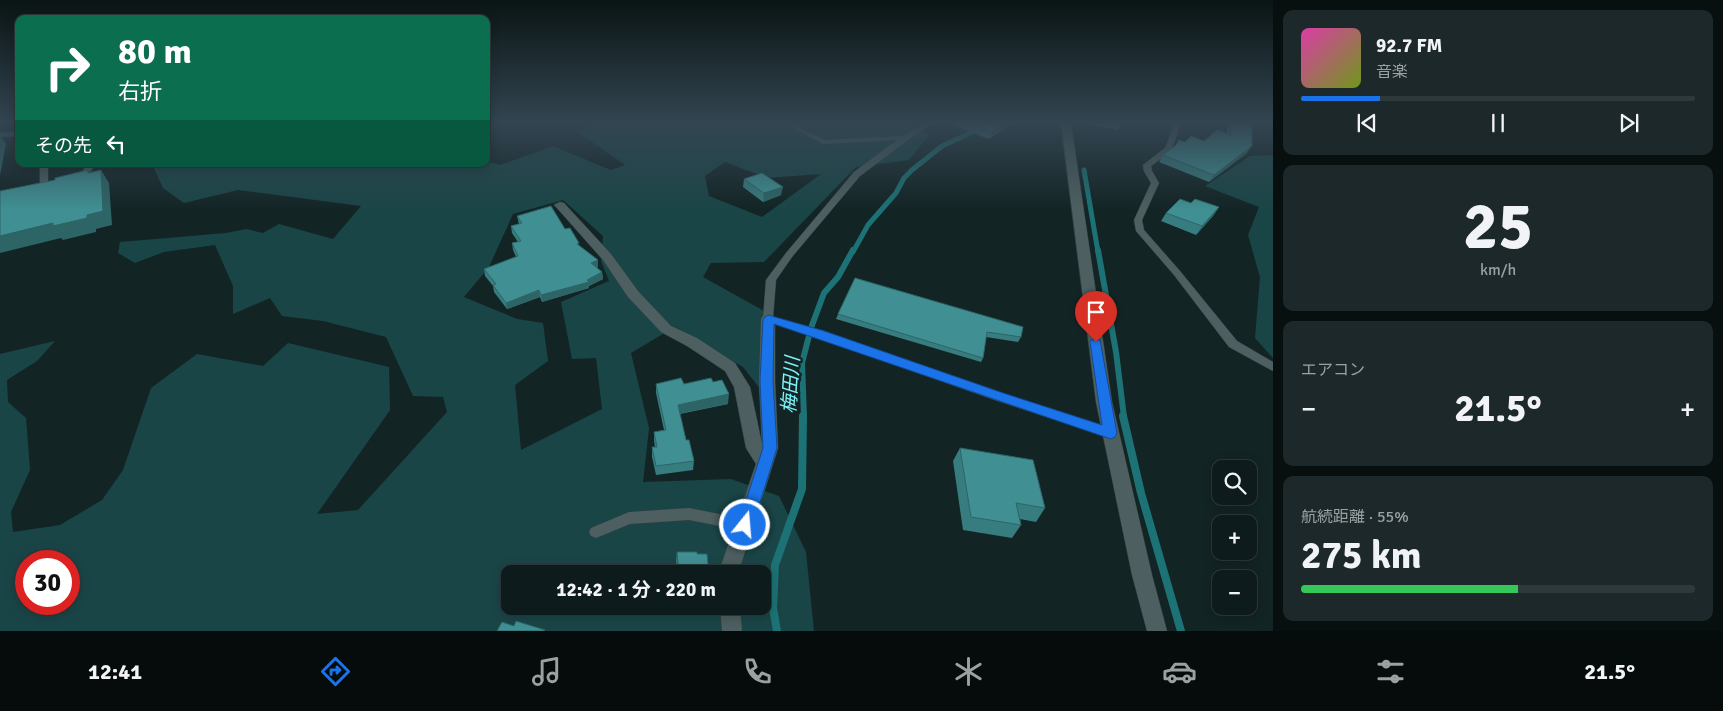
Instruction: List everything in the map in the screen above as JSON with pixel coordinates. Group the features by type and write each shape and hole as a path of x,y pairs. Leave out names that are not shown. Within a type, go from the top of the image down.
{"street":[{"path":"1070,152 1104,402 1142,575 1157,631"},
{"path":"560,205 607,257 633,294 666,329 692,342 730,367 742,387 754,448 764,462"},
{"path":"731,565 770,448 767,381 768,319"},
{"path":"731,615 732,631"}],"lane":[{"path":"886,152 857,174 789,255 771,280 768,319 820,334 999,397 1111,433"},
{"path":"1162,152 1147,165 1148,171 1155,183 1138,220 1140,231 1177,273 1233,344 1273,367"},
{"path":"44,167 44,183"},
{"path":"68,177 85,174 89,167"},
{"path":"596,532 628,518 689,514 745,525"}],"shaded area":[{"path":"535,152 569,152 611,170 625,165 607,152 915,152 909,160 856,167 764,262 711,263 703,277 764,311 761,390 743,367 673,328 631,353 649,428 643,482 731,479 779,496 806,552 814,631 0,631 0,354 55,341 37,361 7,380 8,402 26,418 30,470 11,512 13,532 60,525 102,500 123,470 151,388 197,354 263,366 288,343 389,367 390,410 317,514 358,510 447,412 443,397 413,396 386,337 323,321 282,316 270,298 233,314 233,286 215,245 164,252 135,263 118,253 120,242 226,233 246,229 263,233 279,224 333,239 361,206 238,190 184,203 163,188 153,167 490,167 490,162 500,165","holes":["725,162 767,178 821,174 762,217 709,196 705,176","563,200 603,236 601,261 609,281 561,302 572,359 596,358 602,409 521,450 515,385 548,361 543,323 517,319 464,297 489,267 513,214"]},
{"path":"1273,155 1273,358 1255,338 1260,277 1248,235 1259,207 1205,186 1250,156"}],"building":[{"path":"1166,152 1244,152 1214,175 1163,155"},
{"path":"88,170 88,173 101,170 103,211 87,215 87,218 53,226 53,223 0,236 0,191 55,180 55,178"},
{"path":"762,173 783,187 764,193 744,179"},
{"path":"1180,199 1191,203 1195,199 1219,207 1202,226 1166,213"},
{"path":"551,206 565,229 570,228 579,243 577,244 598,260 591,263 602,272 587,280 589,282 541,295 539,290 506,303 493,285 496,284 484,269 518,256 512,243 521,241 511,226 522,223 517,216"},
{"path":"855,278 1023,327 1021,337 987,332 983,358 838,314"},
{"path":"681,378 684,384 711,378 713,382 722,380 729,394 678,405 686,440 689,440 694,461 656,466 652,447 657,447 654,432 666,430 656,384"},
{"path":"960,448 1033,460 1045,508 1016,503 1021,525 971,517"},
{"path":"677,552 707,554 708,565 678,565"},
{"path":"516,621 545,630 497,631 502,622 514,626"}],"waterway":[{"name":"梅田川","path":"853,252 868,225 896,193 904,178 934,152"},
{"path":"1084,170 1098,252"},
{"name":"梅田川","path":"804,417 802,363 811,328 824,293 838,277 853,250"},
{"path":"1098,250 1116,352 1124,417"},
{"name":"梅田川","path":"777,631 773,608 775,565 802,489 803,416"},
{"path":"1123,416 1141,493 1181,631"}],"route":[{"path":"745,525 770,448 767,381 768,319 820,334 999,397 1111,433 1104,402 1096,342"}]}
